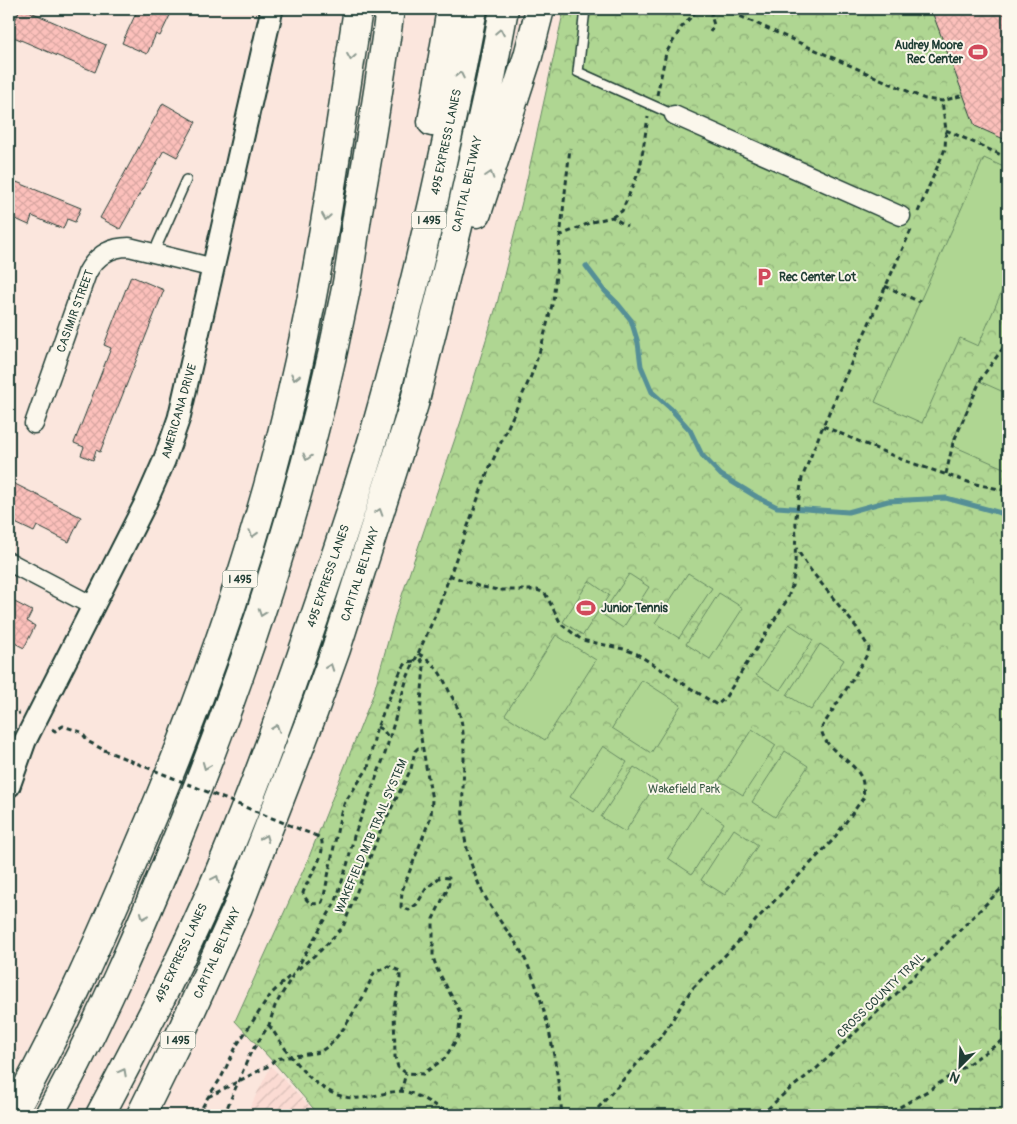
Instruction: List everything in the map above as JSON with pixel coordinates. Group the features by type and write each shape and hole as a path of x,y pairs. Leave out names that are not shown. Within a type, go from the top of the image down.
{"highway":[{"name":"I 495","path":"12,1115 39,1067 73,997 146,832 203,688 234,598 267,491 299,362 325,224 358,9"},
{"name":"I 495","path":"50,1115 94,1029 160,880 221,729 266,600 298,493 344,303 377,102 390,9"},
{"path":"319,410 351,296 375,192 410,9"},
{"path":"376,428 451,9"},
{"name":"495 EXPRESS LANES","path":"100,1115 136,1048 223,864 250,798 320,602 376,428 417,270 448,134 473,9"},
{"name":"CAPITAL BELTWAY","path":"141,1115 213,964 283,792 336,648 414,404 458,226 491,78 504,9"},
{"path":"414,404 517,93 540,9"}],"street":[{"name":"AMERICANA DRIVE","path":"9,786 25,741 35,720 145,504 164,461 185,395 272,9"},
{"path":"674,115 910,220"},
{"name":"CASIMIR STREET","path":"34,424 87,273 98,258 118,247 129,247 214,268"},
{"path":"9,562 93,606"}],"lane":[{"path":"585,9 578,72 674,115"},
{"path":"154,252 186,180"}],"path":[{"path":"710,32 714,25 711,15 714,9"},
{"path":"724,9 925,99 942,101 964,95"},
{"path":"449,575 478,586 498,590 537,590 544,593 561,624 572,634 582,640 624,649 637,654 717,706 725,698 787,600 795,569 796,516 802,478 885,286 910,220 945,149 946,130 942,101"},
{"path":"946,130 1008,158"},
{"path":"224,1115 250,1054 269,1026 275,1006 336,901 356,828 384,757 407,678 434,616 488,471 527,384 542,344 553,301 570,148"},
{"path":"559,236 612,216 627,226"},
{"path":"885,286 920,302"},
{"path":"946,474 953,443 982,377 1008,341"},
{"path":"823,426 903,460 971,483 1008,491"},
{"path":"592,1115 625,1080 664,1033 691,990 832,841 864,797 862,778 845,759 831,748 823,737 821,730 867,657 869,648 857,628 808,568 796,548"},
{"path":"418,654 426,658 442,675 460,714 464,764 463,805 466,843 472,865 484,893 495,914 512,935 536,983 555,1061 562,1115"},
{"name":"WAKEFIELD MTB TRAIL SYSTEM","path":"406,1073 423,1074 445,1058 458,1037 461,1014 437,969 434,957 433,919 447,890 449,878 440,877 426,889 416,904 409,910 401,908 402,891 431,816 432,800 419,727 424,666 418,654"},
{"path":"9,714 20,712 55,731 63,726 81,732 89,742 104,750 321,838 323,853 303,893 306,900 315,904 322,902 324,896 341,812 345,802 368,768 377,727 400,670 406,662 415,661"},
{"path":"377,727 383,730 390,738"},
{"name":"WAKEFIELD MTB TRAIL SYSTEM","path":"198,1115 221,1078 237,1045 271,994 321,950 343,927 381,829 411,769 415,751 418,748 422,751"},
{"name":"CROSS COUNTY TRAIL","path":"761,1115 785,1092 817,1068 887,1003 1008,882"},
{"path":"208,1097 270,1065 275,1058 320,1052 331,1044 344,1028 363,998 374,973 388,966 400,971 394,1007 395,1057 398,1067 406,1073 401,1092"},
{"path":"269,1026 290,1056 311,1080 329,1091 344,1097 358,1098 401,1092 419,1097 452,1115"},
{"path":"865,1115 893,1111 1008,1036"}],"shaded area":[{"path":"271,1066 318,1115 246,1115"}],"green space":[{"name":"Wakefield Park","path":"564,9 1008,9 1008,1115 319,1115 235,1021 307,862 373,695 395,616 461,421 497,304 522,202"},
{"path":"984,158 1008,169 1008,277 978,346 960,338 922,423 875,402"},
{"path":"979,381 1008,394 1008,470 951,445"},
{"path":"688,573 712,588 679,638 655,623"},
{"path":"629,574 649,587 623,628 602,614"},
{"name":"Junior Tennis","path":"589,581 609,595 583,635 563,622"},
{"path":"719,593 743,608 710,659 686,644"},
{"path":"789,624 813,640 780,690 756,675"},
{"path":"556,635 596,660 545,740 505,715"},
{"path":"820,644 844,660 811,710 787,695"},
{"path":"642,680 681,705 651,753 612,728"},
{"path":"752,729 776,745 743,795 719,780"},
{"path":"603,746 627,762 594,812 570,797"},
{"path":"785,751 808,766 775,817 752,802"},
{"path":"634,767 657,782 625,832 601,817"},
{"path":"701,807 724,823 692,874 668,858"},
{"path":"734,829 758,845 725,895 701,880"}],"building":[{"path":"20,9 24,9 106,45 95,72 9,35"},
{"path":"138,9 173,9 160,36 156,34 147,54 122,43"},
{"name":"Audrey Moore Rec Center","path":"931,9 1008,9 1008,141 975,126"},
{"path":"163,103 196,122 177,157 164,150 120,229 100,218"},
{"path":"9,179 81,208 75,222 67,219 63,229 32,216 29,225 9,216"},
{"path":"131,276 164,290 100,452 96,450 93,460 81,455 84,447 74,443 111,348 104,345"},
{"path":"9,481 81,517 69,542 37,526 34,532 9,520"},
{"path":"9,599 32,611 27,621 35,626 24,648 9,640"}],"waterway":[{"path":"586,266 631,320 638,343 641,366 652,392 690,430 702,455 721,475 757,497 777,507 848,512 888,501 946,498 1008,515"}],"place":[{"name":"Audrey Moore Rec Center","path":"978,52"},
{"name":"Rec Center Lot","path":"764,277"},
{"name":"Junior Tennis","path":"586,608"}]}
